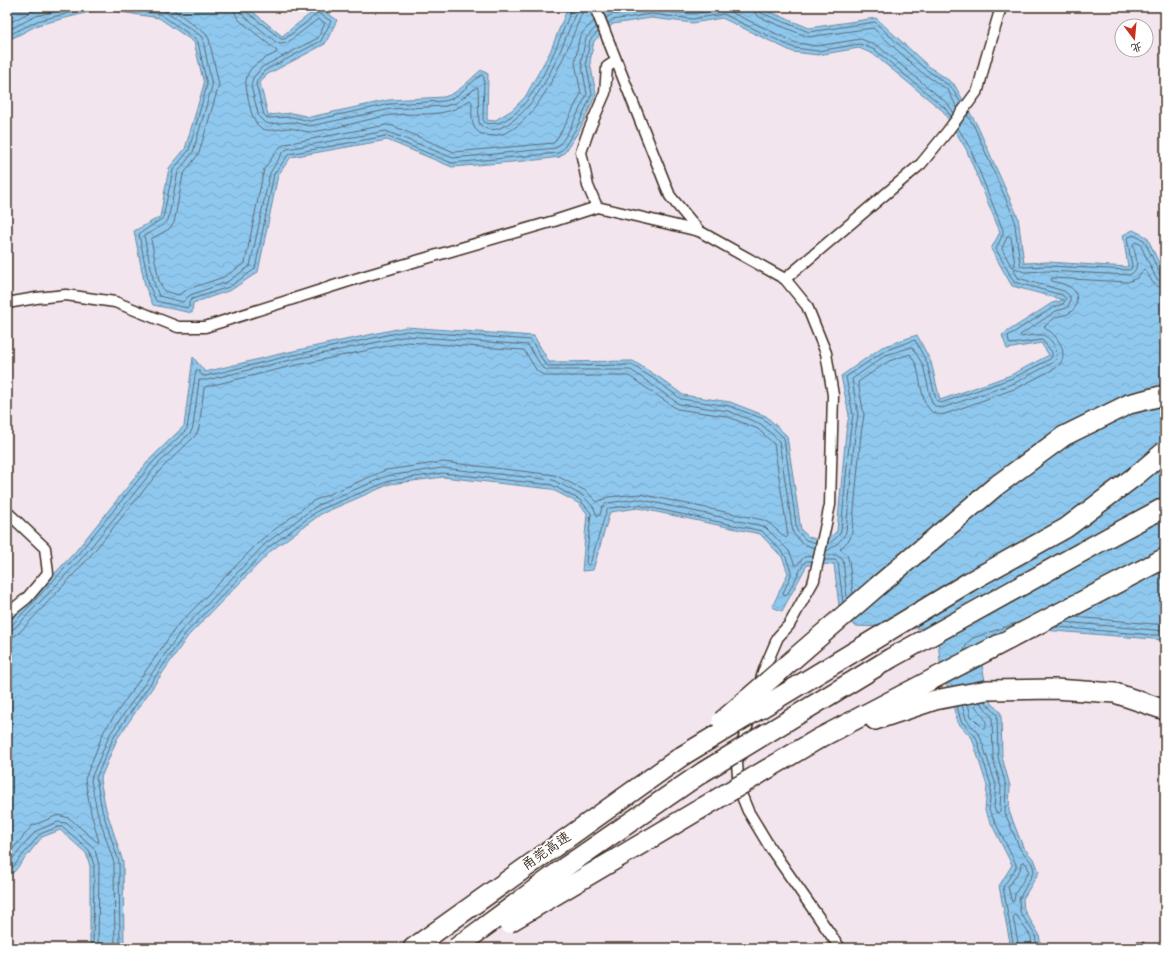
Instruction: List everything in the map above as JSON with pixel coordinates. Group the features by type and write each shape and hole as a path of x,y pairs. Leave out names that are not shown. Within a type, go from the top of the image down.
{"highway":[{"path":"682,756 996,486 1064,436 1129,404 1165,396"},
{"path":"682,756 962,586 1066,528 1138,474 1165,451"},
{"path":"456,948 568,865 703,772 891,658 1165,507"},
{"path":"465,948 818,739 1165,558"},
{"path":"818,739 934,700 987,690 1055,689 1115,693 1165,710"},
{"name":"甬莞高速","path":"413,948 682,756"}],"street":[{"path":"595,7 670,196 700,232"},
{"path":"785,279 921,164 947,132 978,90 984,62 1001,7"},
{"path":"597,207 588,186 581,152 604,93 607,67 616,61"},
{"path":"7,303 66,295 115,302 178,327 205,327 365,276 597,207 700,232 785,279 807,306 826,353 833,396 830,505 814,580 789,625 778,638 757,689 737,762 739,789 748,811 771,849 840,948"},
{"path":"7,512 45,548 48,573 27,598 7,614"}],"water":[{"path":"7,7 247,7 282,36 319,7 337,20 325,44 266,75 260,83 268,115 292,113 310,117 389,100 444,97 459,89 481,70 488,74 487,120 494,121 512,110 525,97 550,52 568,7 759,7 809,28 876,18 927,65 954,84 977,125 1018,217 1024,263 1048,262 1128,267 1123,235 1133,230 1147,237 1165,276 1165,640 1043,630 979,651 989,700 1001,713 1002,757 1010,786 1009,811 1023,847 1035,861 1039,872 1023,899 1024,910 1039,934 1041,947 1011,948 999,886 1012,865 985,811 987,786 972,738 958,723 940,662 937,629 854,626 839,606 834,564 807,565 782,611 772,607 788,573 782,557 760,534 638,508 610,512 593,570 582,571 587,513 578,503 551,489 443,477 390,484 321,514 272,550 188,636 117,739 100,780 106,809 123,862 124,948 90,948 90,866 86,853 60,830 42,837 14,872 7,875 7,624 75,552 150,459 184,426 193,357 205,372 284,353 406,327 534,336 549,362 633,361 683,395 730,402 766,416 787,436 801,530 809,537 825,542 837,531 846,432 849,415 841,376 882,347 917,335 931,362 940,400 1011,375 1049,355 1041,343 1007,349 1002,335 1052,303 1064,300 1012,286 991,249 1000,232 966,149 943,111 873,54 859,48 818,55 793,52 722,18 693,23 651,18 613,24 594,41 590,62 596,94 580,129 566,151 560,157 452,167 387,140 291,157 278,175 258,272 231,290 193,303 192,313 153,305 145,286 134,231 160,217 169,168 185,149 204,84 194,42 159,18 101,9 38,25 7,41"}]}
